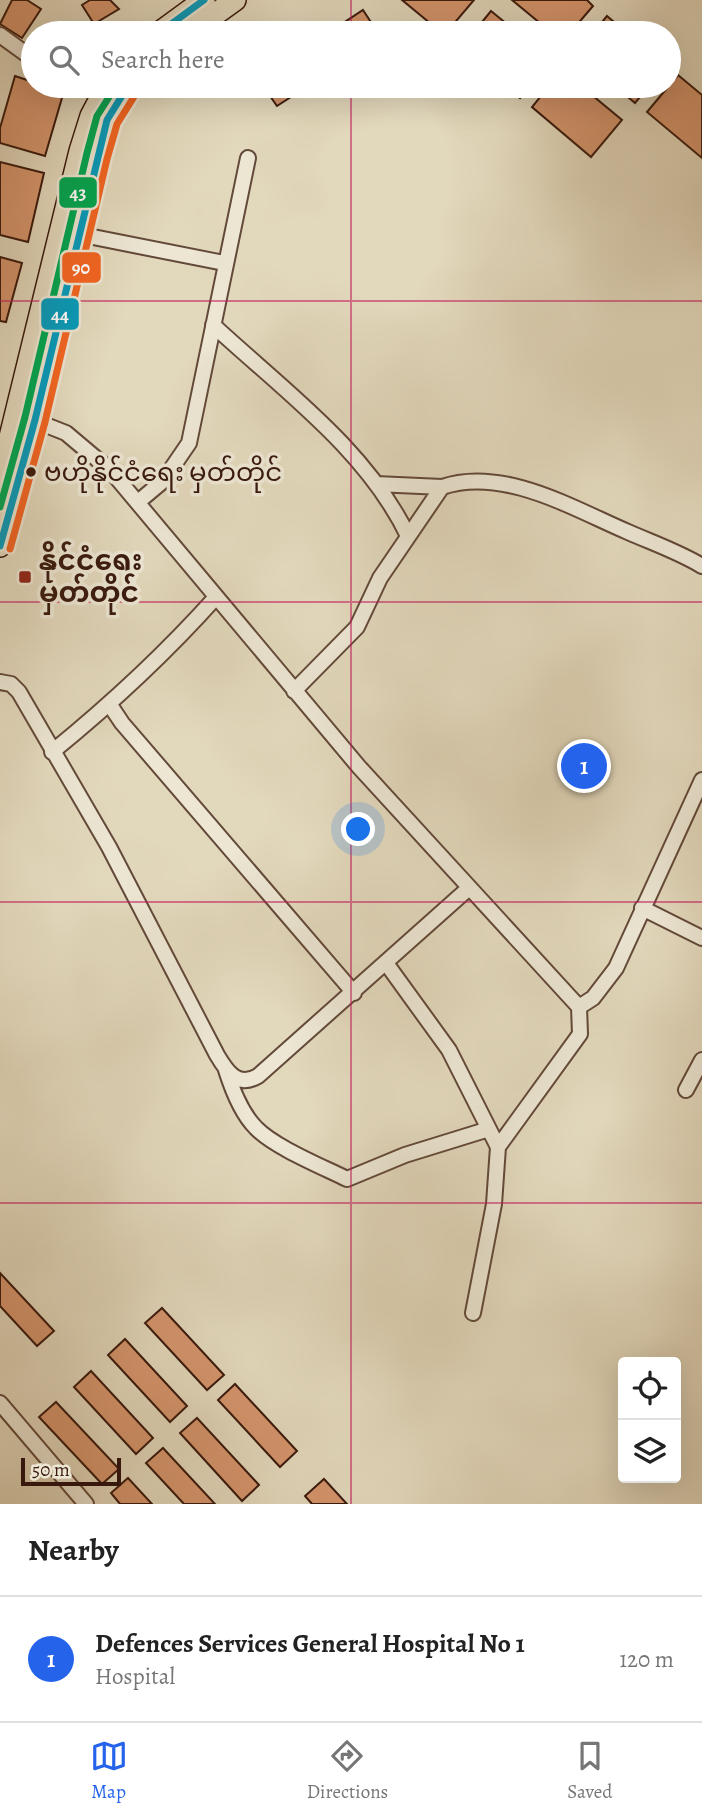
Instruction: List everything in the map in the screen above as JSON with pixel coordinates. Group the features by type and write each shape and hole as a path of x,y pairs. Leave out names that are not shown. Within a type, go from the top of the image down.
{"highway":[{"path":"175,21 204,0"},
{"path":"206,21 235,0"},
{"path":"0,546 80,151 91,116 101,98"},
{"path":"0,478 25,418 78,234 107,120 121,98"}],"street":[{"path":"0,35 21,50"},
{"path":"138,502 163,481 189,443 214,326 224,263 248,158"},
{"path":"78,234 224,263"},
{"path":"214,326 289,393 376,484 396,511 408,536"},
{"path":"25,418 66,433 91,452 138,502 294,691 579,1007 580,1034 498,1147"},
{"path":"376,484 442,487 454,483 510,486 569,506 702,566"},
{"path":"294,691 357,627 380,578 442,487"},
{"path":"52,752 110,705 216,597"},
{"path":"0,682 11,684 19,692 109,847 225,1068 232,1088 256,1129 299,1156 347,1179 405,1155 489,1129"},
{"path":"110,705 354,993"},
{"path":"579,1007 593,998 616,968 702,780"},
{"path":"225,1068 233,1077 249,1081 354,993 469,888"},
{"path":"642,908 702,938"},
{"path":"386,963 449,1049 498,1147 494,1203 472,1314"},
{"path":"686,1090 702,1060"},
{"path":"0,1403 86,1504"}],"building":[{"path":"12,0 27,0 41,9 33,21 21,21 21,37 0,24"},
{"path":"90,0 110,0 119,9 99,21 92,21 82,5"},
{"path":"402,0 474,0 456,21 427,21"},
{"path":"512,0 587,0 593,6 580,21 537,21"},
{"path":"363,10 370,21 346,21"},
{"path":"491,11 503,21 483,21"},
{"path":"15,76 21,78 21,98 62,98 45,156 0,143 0,128"},
{"path":"681,78 702,95 702,158 647,112 659,98 681,98"},
{"path":"271,98 289,98 277,106"},
{"path":"539,98 595,98 622,120 591,157 532,107"},
{"path":"0,162 44,173 28,242 0,235"},
{"path":"0,257 22,263 6,322 0,321"},
{"path":"0,1273 54,1331 37,1346 0,1306"},
{"path":"162,1308 224,1375 207,1390 145,1323"},
{"path":"125,1339 187,1406 170,1422 108,1355"},
{"path":"91,1371 153,1438 136,1454 74,1387"},
{"path":"235,1384 297,1451 280,1467 218,1400"},
{"path":"56,1402 119,1469 102,1484 39,1417"},
{"path":"197,1418 259,1485 242,1501 180,1433"},
{"path":"163,1448 215,1504 184,1504 146,1463"},
{"path":"128,1478 152,1504 120,1504 111,1493"},
{"path":"324,1479 347,1504 312,1504 305,1496"}],"transit line":[{"name":"44","path":"175,21 204,0"},
{"name":"43","path":"0,507 25,417 87,153 97,116 108,98"},
{"name":"44","path":"0,546 35,420 107,120 121,98"},
{"name":"90","path":"10,549 45,422 107,159 117,124 133,98"}],"place":[{"name":"ဗဟိုနိုင်ငံရေး မှတ်တိုင်","path":"31,472"},
{"name":"နိုင်ငံရေး မှတ်တိုင်","path":"25,577"},
{"name":"Defences Services General Hospital No 1","path":"584,766"}]}
